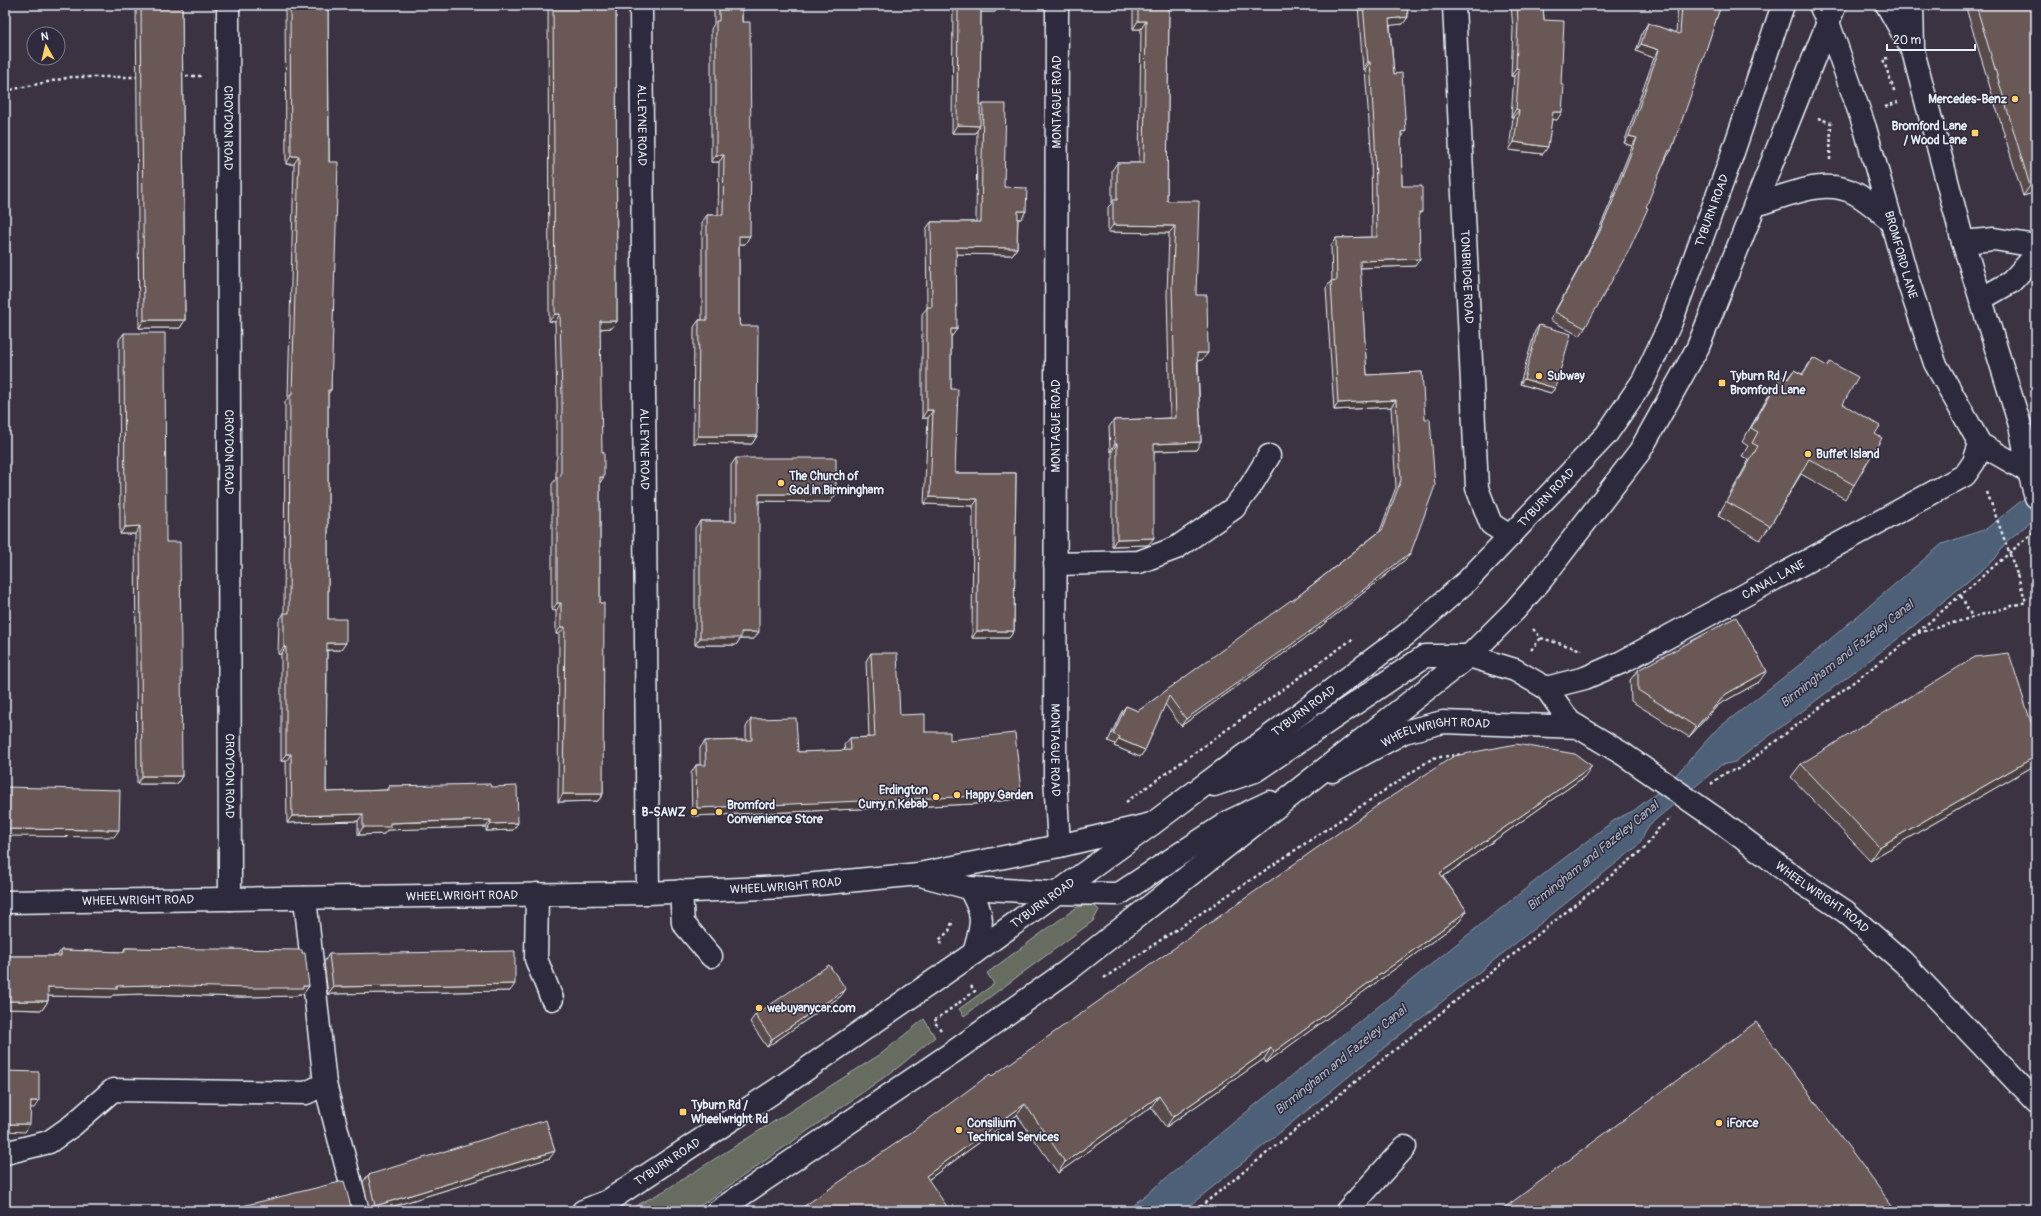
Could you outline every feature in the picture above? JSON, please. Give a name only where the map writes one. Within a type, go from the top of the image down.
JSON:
[{"type":"main road","name":"CROYDON ROAD","points":[[228,5],[230,899]]},
{"type":"main road","name":"ALLEYNE ROAD","points":[[641,5],[648,892]]},
{"type":"main road","name":"MONTAGUE ROAD","points":[[1057,5],[1054,776],[1059,846]]},
{"type":"main road","name":"TONBRIDGE ROAD","points":[[1454,5],[1477,488],[1491,524],[1510,536]]},
{"type":"main road","name":"TYBURN ROAD","points":[[583,1211],[608,1201],[775,1091],[974,953],[1152,824],[1407,634],[1467,581],[1606,434],[1643,382],[1671,322],[1730,161],[1783,5]]},
{"type":"main road","points":[[1887,5],[1913,51]]},
{"type":"main road","points":[[1912,5],[1913,51],[1963,242],[2020,425],[2029,472],[2036,497]]},
{"type":"main road","points":[[718,1211],[956,1050],[1066,972],[1469,656],[1515,610],[1542,579],[1640,451],[1698,346],[1755,205],[1828,11]]},
{"type":"main road","name":"BROMFORD LANE","points":[[1828,11],[1893,222],[1909,284],[1935,363],[1980,444]]},
{"type":"main road","points":[[1755,205],[1820,185],[1830,186],[1843,188],[1857,194],[1893,222]]},
{"type":"main road","points":[[1963,242],[1994,239],[2036,246]]},
{"type":"main road","points":[[1980,299],[2011,282],[2036,255]]},
{"type":"main road","points":[[1980,444],[2029,472]]},
{"type":"main road","name":"CANAL LANE","points":[[1546,688],[1585,678],[1622,662],[1965,475],[1974,462],[1980,444]]},
{"type":"main road","points":[[1055,564],[1139,562],[1176,548],[1234,508],[1250,487],[1269,456]]},
{"type":"main road","name":"WHEELWRIGHT ROAD","points":[[1192,793],[1255,771],[1425,656],[1469,656],[1515,670],[1546,688],[1570,722],[1624,754],[1721,822],[1798,880],[1846,912],[1897,957],[2036,1102]]},
{"type":"main road","name":"WHEELWRIGHT ROAD","points":[[919,874],[968,888],[1056,893],[1119,894],[1230,821],[1305,785],[1404,732],[1443,722],[1578,727]]},
{"type":"main road","name":"WHEELWRIGHT ROAD","points":[[5,902],[648,892],[785,887],[919,874],[1059,846],[1152,824]]},
{"type":"main road","points":[[968,888],[979,905],[982,927],[974,953]]},
{"type":"main road","points":[[681,891],[683,923],[711,956]]},
{"type":"main road","points":[[537,894],[536,959],[552,999]]},
{"type":"main road","points":[[305,898],[325,1084],[358,1211]]},
{"type":"main road","points":[[5,1153],[49,1142],[73,1125],[113,1090],[306,1093],[325,1084]]},
{"type":"main road","points":[[1347,1211],[1406,1147]]},
{"type":"path","points":[[5,91],[71,77],[142,76]]},
{"type":"path","points":[[173,76],[228,76]]},
{"type":"path","points":[[1830,186],[1831,122]]},
{"type":"path","points":[[1915,634],[2026,602],[1987,492]]},
{"type":"path","points":[[1708,787],[1725,773],[1739,769],[1915,634],[2036,530]]},
{"type":"path","points":[[1961,595],[1972,617]]},
{"type":"path","points":[[1195,1211],[1644,849],[1657,830],[1674,815]]},
{"type":"green space","points":[[1093,904],[1099,910],[1093,921],[964,1016],[959,1009],[994,984],[987,973],[1077,907]]},
{"type":"green space","points":[[924,1019],[935,1037],[896,1069],[706,1202],[691,1211],[626,1211],[664,1191],[881,1054]]},
{"type":"water","name":"Birmingham and Fazeley Canal","points":[[2036,489],[2036,518],[2008,540],[1995,559],[1900,637],[1735,762],[1721,765],[1649,825],[1639,845],[1390,1043],[1183,1211],[1126,1211],[1249,1110],[1554,866],[1616,819],[1633,811],[1667,785],[1716,730],[1807,659],[1942,544],[1986,529]]},
{"type":"building","points":[[141,5],[182,5],[185,320],[144,320]]},
{"type":"building","points":[[290,5],[328,5],[329,162],[338,162],[331,390],[328,390],[328,619],[346,619],[346,643],[327,643],[326,792],[389,790],[389,786],[490,784],[491,787],[517,786],[518,823],[491,824],[491,820],[390,823],[390,827],[363,827],[363,814],[292,816],[291,754],[286,754],[286,647],[284,647],[284,613],[289,613],[290,395],[292,395],[299,156],[291,156]]},
{"type":"building","points":[[553,5],[616,5],[617,321],[600,321],[602,452],[604,452],[604,477],[600,477],[600,603],[604,603],[603,794],[563,794],[565,627],[561,627],[561,603],[557,603],[557,477],[561,476],[562,396],[560,314],[555,314]]},
{"type":"building","points":[[719,5],[742,5],[742,22],[750,22],[750,236],[739,236],[739,320],[740,326],[758,326],[757,436],[698,436],[699,320],[707,320],[707,215],[723,215],[724,155],[716,155],[716,21],[719,21]]},
{"type":"building","points":[[958,5],[981,5],[980,126],[957,125]]},
{"type":"building","points":[[1138,5],[1169,5],[1167,201],[1199,201],[1196,295],[1207,295],[1208,353],[1197,353],[1201,442],[1154,444],[1154,538],[1117,539],[1117,444],[1115,444],[1114,420],[1176,418],[1172,286],[1175,226],[1113,225],[1113,200],[1117,200],[1117,163],[1144,163],[1146,21],[1138,21]]},
{"type":"building","points":[[1363,5],[1407,5],[1408,17],[1389,19],[1394,74],[1402,73],[1406,131],[1401,132],[1402,186],[1422,186],[1422,212],[1419,212],[1420,259],[1360,261],[1367,375],[1422,372],[1425,419],[1430,419],[1435,486],[1411,552],[1319,625],[1186,719],[1169,696],[1145,750],[1119,739],[1120,737],[1113,734],[1126,706],[1138,711],[1291,600],[1292,601],[1383,529],[1401,480],[1396,400],[1338,403],[1331,281],[1337,280],[1336,238],[1377,237],[1375,141],[1370,62],[1368,62]]},
{"type":"building","points":[[1517,5],[1543,5],[1544,20],[1564,21],[1561,85],[1564,85],[1562,112],[1553,112],[1548,147],[1514,142],[1519,110],[1516,109],[1519,69],[1516,68],[1518,22]]},
{"type":"building","points":[[1682,5],[1721,5],[1671,151],[1669,150],[1646,207],[1648,208],[1628,252],[1585,328],[1555,312],[1599,233],[1617,192],[1616,191],[1637,138],[1629,136],[1659,50],[1641,44],[1648,23],[1680,34]]},
{"type":"building","name":"Mercedes-Benz","points":[[1976,5],[2036,5],[2036,184],[2030,186]]},
{"type":"building","points":[[983,104],[1006,104],[1004,187],[1027,188],[1026,211],[1018,211],[1017,248],[956,247],[957,329],[951,329],[951,389],[958,389],[955,473],[1016,473],[1014,631],[977,631],[978,499],[930,497],[933,410],[927,410],[927,307],[932,307],[931,222],[981,222]]},
{"type":"building","points":[[1539,325],[1571,334],[1555,388],[1524,379]]},
{"type":"building","points":[[124,333],[165,333],[166,542],[180,542],[182,776],[142,776],[140,526],[125,527]]},
{"type":"building","name":"Buffet Island","points":[[1813,358],[1827,366],[1830,362],[1858,377],[1843,404],[1880,426],[1875,434],[1882,438],[1854,485],[1809,459],[1770,526],[1727,502],[1758,446],[1752,443],[1758,432],[1751,428],[1781,376],[1788,379],[1794,370],[1803,375]]},
{"type":"building","points":[[736,458],[836,458],[836,494],[759,494],[759,632],[741,632],[741,638],[700,638],[700,521],[736,521]]},
{"type":"building","points":[[1736,617],[1767,671],[1726,694],[1696,727],[1638,690],[1638,670]]},
{"type":"building","points":[[871,653],[897,653],[900,715],[925,714],[925,732],[950,732],[950,740],[1015,733],[1021,792],[981,796],[697,808],[696,765],[706,765],[705,741],[752,740],[751,719],[796,718],[798,752],[851,750],[850,738],[875,737]]},
{"type":"building","points":[[2009,653],[2036,738],[2036,756],[1879,847],[1801,764],[1975,657]]},
{"type":"building","points":[[1516,744],[1575,754],[1592,766],[1440,873],[1467,911],[1274,1052],[1271,1048],[1173,1117],[1159,1096],[1065,1162],[1025,1104],[926,1176],[950,1211],[797,1211],[898,1142],[990,1074],[992,1076],[1381,803],[1454,756]]},
{"type":"building","points":[[5,787],[120,790],[119,830],[5,829]]},
{"type":"building","points":[[125,948],[302,950],[302,953],[305,953],[309,986],[303,986],[303,988],[248,988],[152,985],[117,986],[117,989],[48,987],[48,1001],[5,1001],[5,956],[61,956],[61,950],[125,952]]},
{"type":"building","points":[[515,951],[515,984],[333,987],[329,954]]},
{"type":"building","points":[[829,965],[846,989],[772,1039],[755,1015]]},
{"type":"building","name":"iForce","points":[[1756,1022],[1896,1211],[1500,1211]]},
{"type":"building","points":[[5,1071],[39,1072],[39,1101],[31,1101],[30,1124],[5,1124]]},
{"type":"building","points":[[546,1120],[555,1151],[375,1206],[368,1175]]},
{"type":"building","points":[[344,1181],[353,1211],[222,1211]]},
{"type":"place","name":"Mercedes-Benz","points":[[2015,99]]},
{"type":"place","name":"Bromford Lane / Wood Lane","points":[[1975,133]]},
{"type":"place","name":"Subway","points":[[1539,376]]},
{"type":"place","name":"Tyburn Rd / Bromford Lane","points":[[1722,383]]},
{"type":"place","name":"Buffet Island","points":[[1808,454]]},
{"type":"place","name":"The Church of God in Birmingham","points":[[781,483]]},
{"type":"place","name":"Happy Garden","points":[[957,795]]},
{"type":"place","name":"Erdington Curry n Kebab","points":[[936,797]]},
{"type":"place","name":"B-SAWZ","points":[[694,812]]},
{"type":"place","name":"Bromford Convenience Store","points":[[719,812]]},
{"type":"place","name":"webuyanycar.com","points":[[759,1008]]},
{"type":"place","name":"Tyburn Rd / Wheelwright Rd","points":[[683,1112]]},
{"type":"place","name":"iForce","points":[[1719,1123]]},
{"type":"place","name":"Consilium Technical Services","points":[[959,1130]]}]
